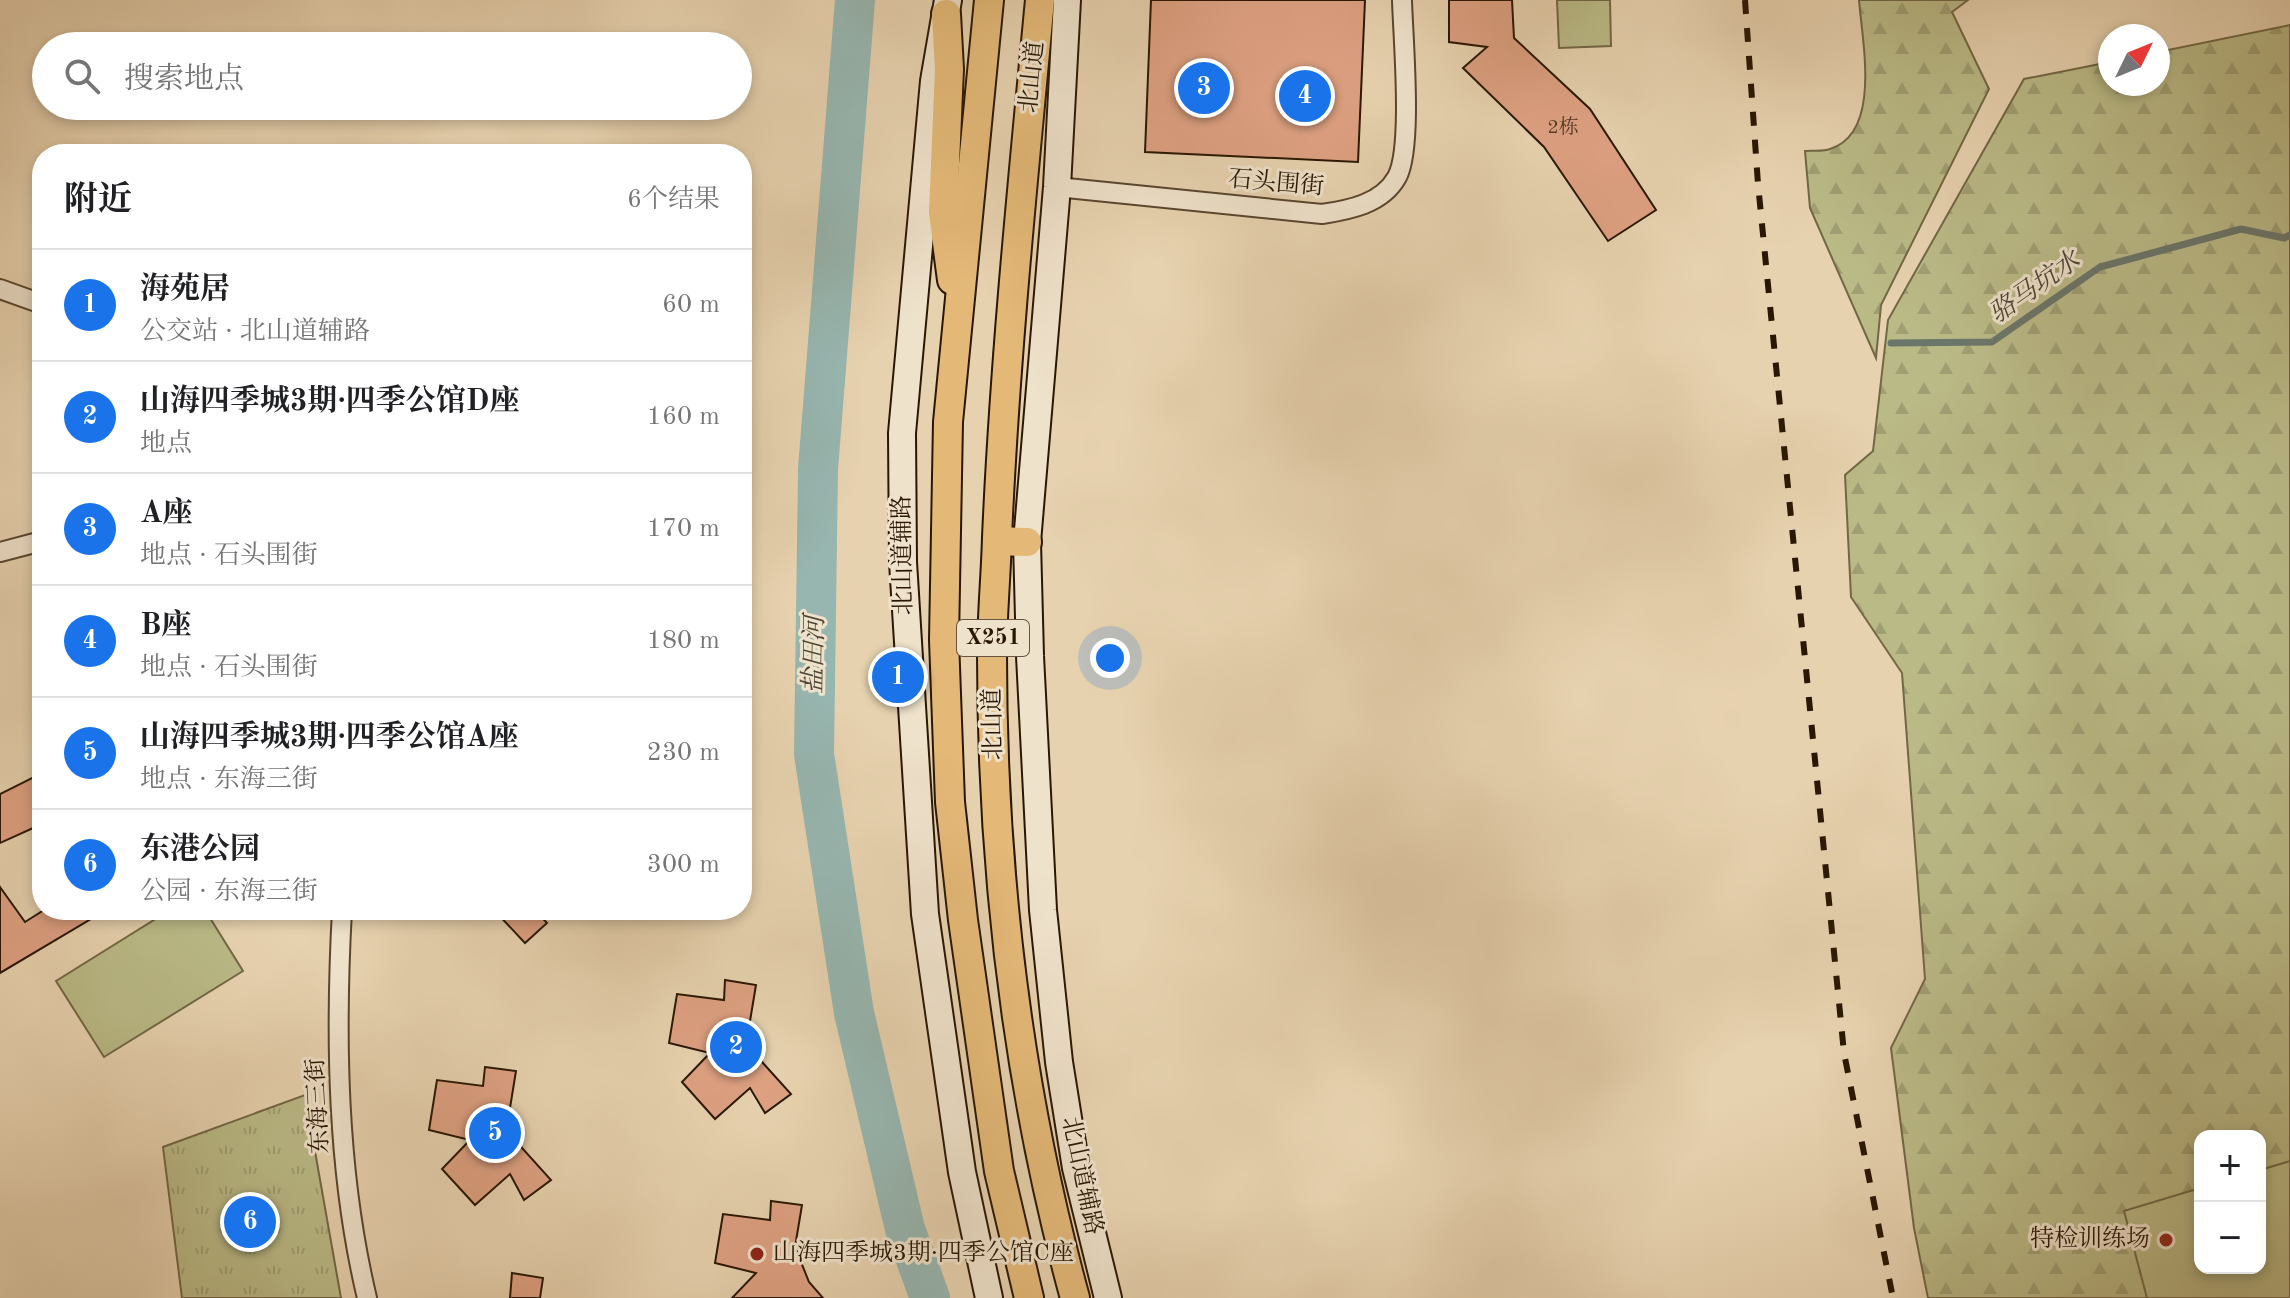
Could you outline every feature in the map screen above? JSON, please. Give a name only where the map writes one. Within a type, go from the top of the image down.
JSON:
[{"type":"main road","name":"北山道","points":[[989,0],[948,422],[944,624],[950,802],[984,1086],[999,1171],[1029,1298]]},
{"type":"main road","name":"北山道","points":[[1040,0],[1011,298],[992,652],[1003,898],[1019,1030],[1072,1285]]},
{"type":"main road","points":[[947,7],[949,69],[943,212],[959,328]]},
{"type":"main road","points":[[997,541],[1027,542]]},
{"type":"street","name":"北山道辅路","points":[[1067,0],[1057,187],[1027,542],[1035,780],[1046,940],[1076,1168],[1107,1293]]},
{"type":"street","name":"石头围街","points":[[1057,187],[1322,214],[1352,210],[1377,197],[1396,178],[1404,153],[1402,0]]},
{"type":"street","name":"北山道辅路","points":[[947,7],[934,81],[902,433],[903,562],[925,914],[943,1056],[979,1285],[989,1298]]},
{"type":"street","points":[[0,289],[32,300]]},
{"type":"street","points":[[0,552],[32,544]]},
{"type":"street","name":"东海三街","points":[[342,920],[342,1117],[354,1230],[367,1298]]},
{"type":"street","points":[[1072,1285],[1107,1293]]},
{"type":"green space","points":[[1557,0],[1610,0],[1611,46],[1559,48]]},
{"type":"green space","points":[[1859,0],[1968,0],[1952,12],[1989,89],[1881,305],[1876,358],[1810,208],[1805,151],[1830,149],[1846,140],[1857,125],[1865,84]]},
{"type":"green space","points":[[2290,25],[2290,1298],[1928,1298],[1914,1228],[1891,1048],[1925,979],[1902,673],[1851,597],[1845,475],[1873,451],[1888,320],[2024,79],[2098,64],[2098,96],[2170,96],[2170,50]]},
{"type":"green space","points":[[154,920],[211,920],[243,971],[104,1057],[56,981]]},
{"type":"green space","points":[[305,1095],[341,1298],[182,1298],[163,1147]]},
{"type":"green space","name":"特检训练场","points":[[2290,1161],[2290,1298],[2147,1298],[2124,1211],[2194,1190],[2194,1274],[2266,1274],[2266,1168]]},
{"type":"building","points":[[1151,0],[1365,0],[1358,162],[1145,152]]},
{"type":"building","points":[[1449,0],[1512,0],[1514,38],[1590,109],[1656,210],[1608,241],[1544,147],[1463,68],[1487,47],[1449,42]]},
{"type":"building","points":[[32,778],[32,829],[0,843],[0,794]]},
{"type":"building","points":[[0,887],[25,922],[32,918],[32,920],[89,920],[0,973]]},
{"type":"building","points":[[503,920],[544,920],[547,923],[525,943]]},
{"type":"building","points":[[725,980],[756,985],[749,1027],[762,1062],[791,1094],[765,1113],[750,1088],[715,1119],[682,1082],[710,1053],[669,1043],[677,994],[724,1000]]},
{"type":"building","points":[[485,1067],[516,1071],[509,1114],[522,1148],[551,1180],[524,1200],[510,1174],[475,1205],[442,1169],[470,1140],[429,1130],[437,1080],[483,1086]]},
{"type":"building","name":"山海四季城3期·四季公馆C座","points":[[771,1201],[802,1205],[795,1247],[809,1282],[823,1298],[732,1298],[756,1273],[715,1263],[723,1214],[770,1220]]},
{"type":"building","points":[[512,1273],[543,1278],[540,1298],[510,1298]]},
{"type":"waterway","name":"盐田河","points":[[855,0],[818,469],[814,754],[854,1013],[905,1229],[930,1298]]},
{"type":"waterway","name":"骆马坑水","points":[[1891,343],[1992,342],[2100,267],[2241,229],[2284,238],[2290,235]]},
{"type":"railway","points":[[1745,0],[1758,184],[1844,1053],[1893,1298]]},
{"type":"place","name":"A座","points":[[1204,88]]},
{"type":"place","name":"B座","points":[[1305,96]]},
{"type":"place","name":"海苑居","points":[[898,677]]},
{"type":"place","name":"山海四季城3期·四季公馆D座","points":[[736,1047]]},
{"type":"place","name":"山海四季城3期·四季公馆A座","points":[[495,1133]]},
{"type":"place","name":"东港公园","points":[[250,1222]]},
{"type":"place","name":"特检训练场","points":[[2166,1240]]},
{"type":"place","name":"山海四季城3期·四季公馆C座","points":[[757,1254]]}]
